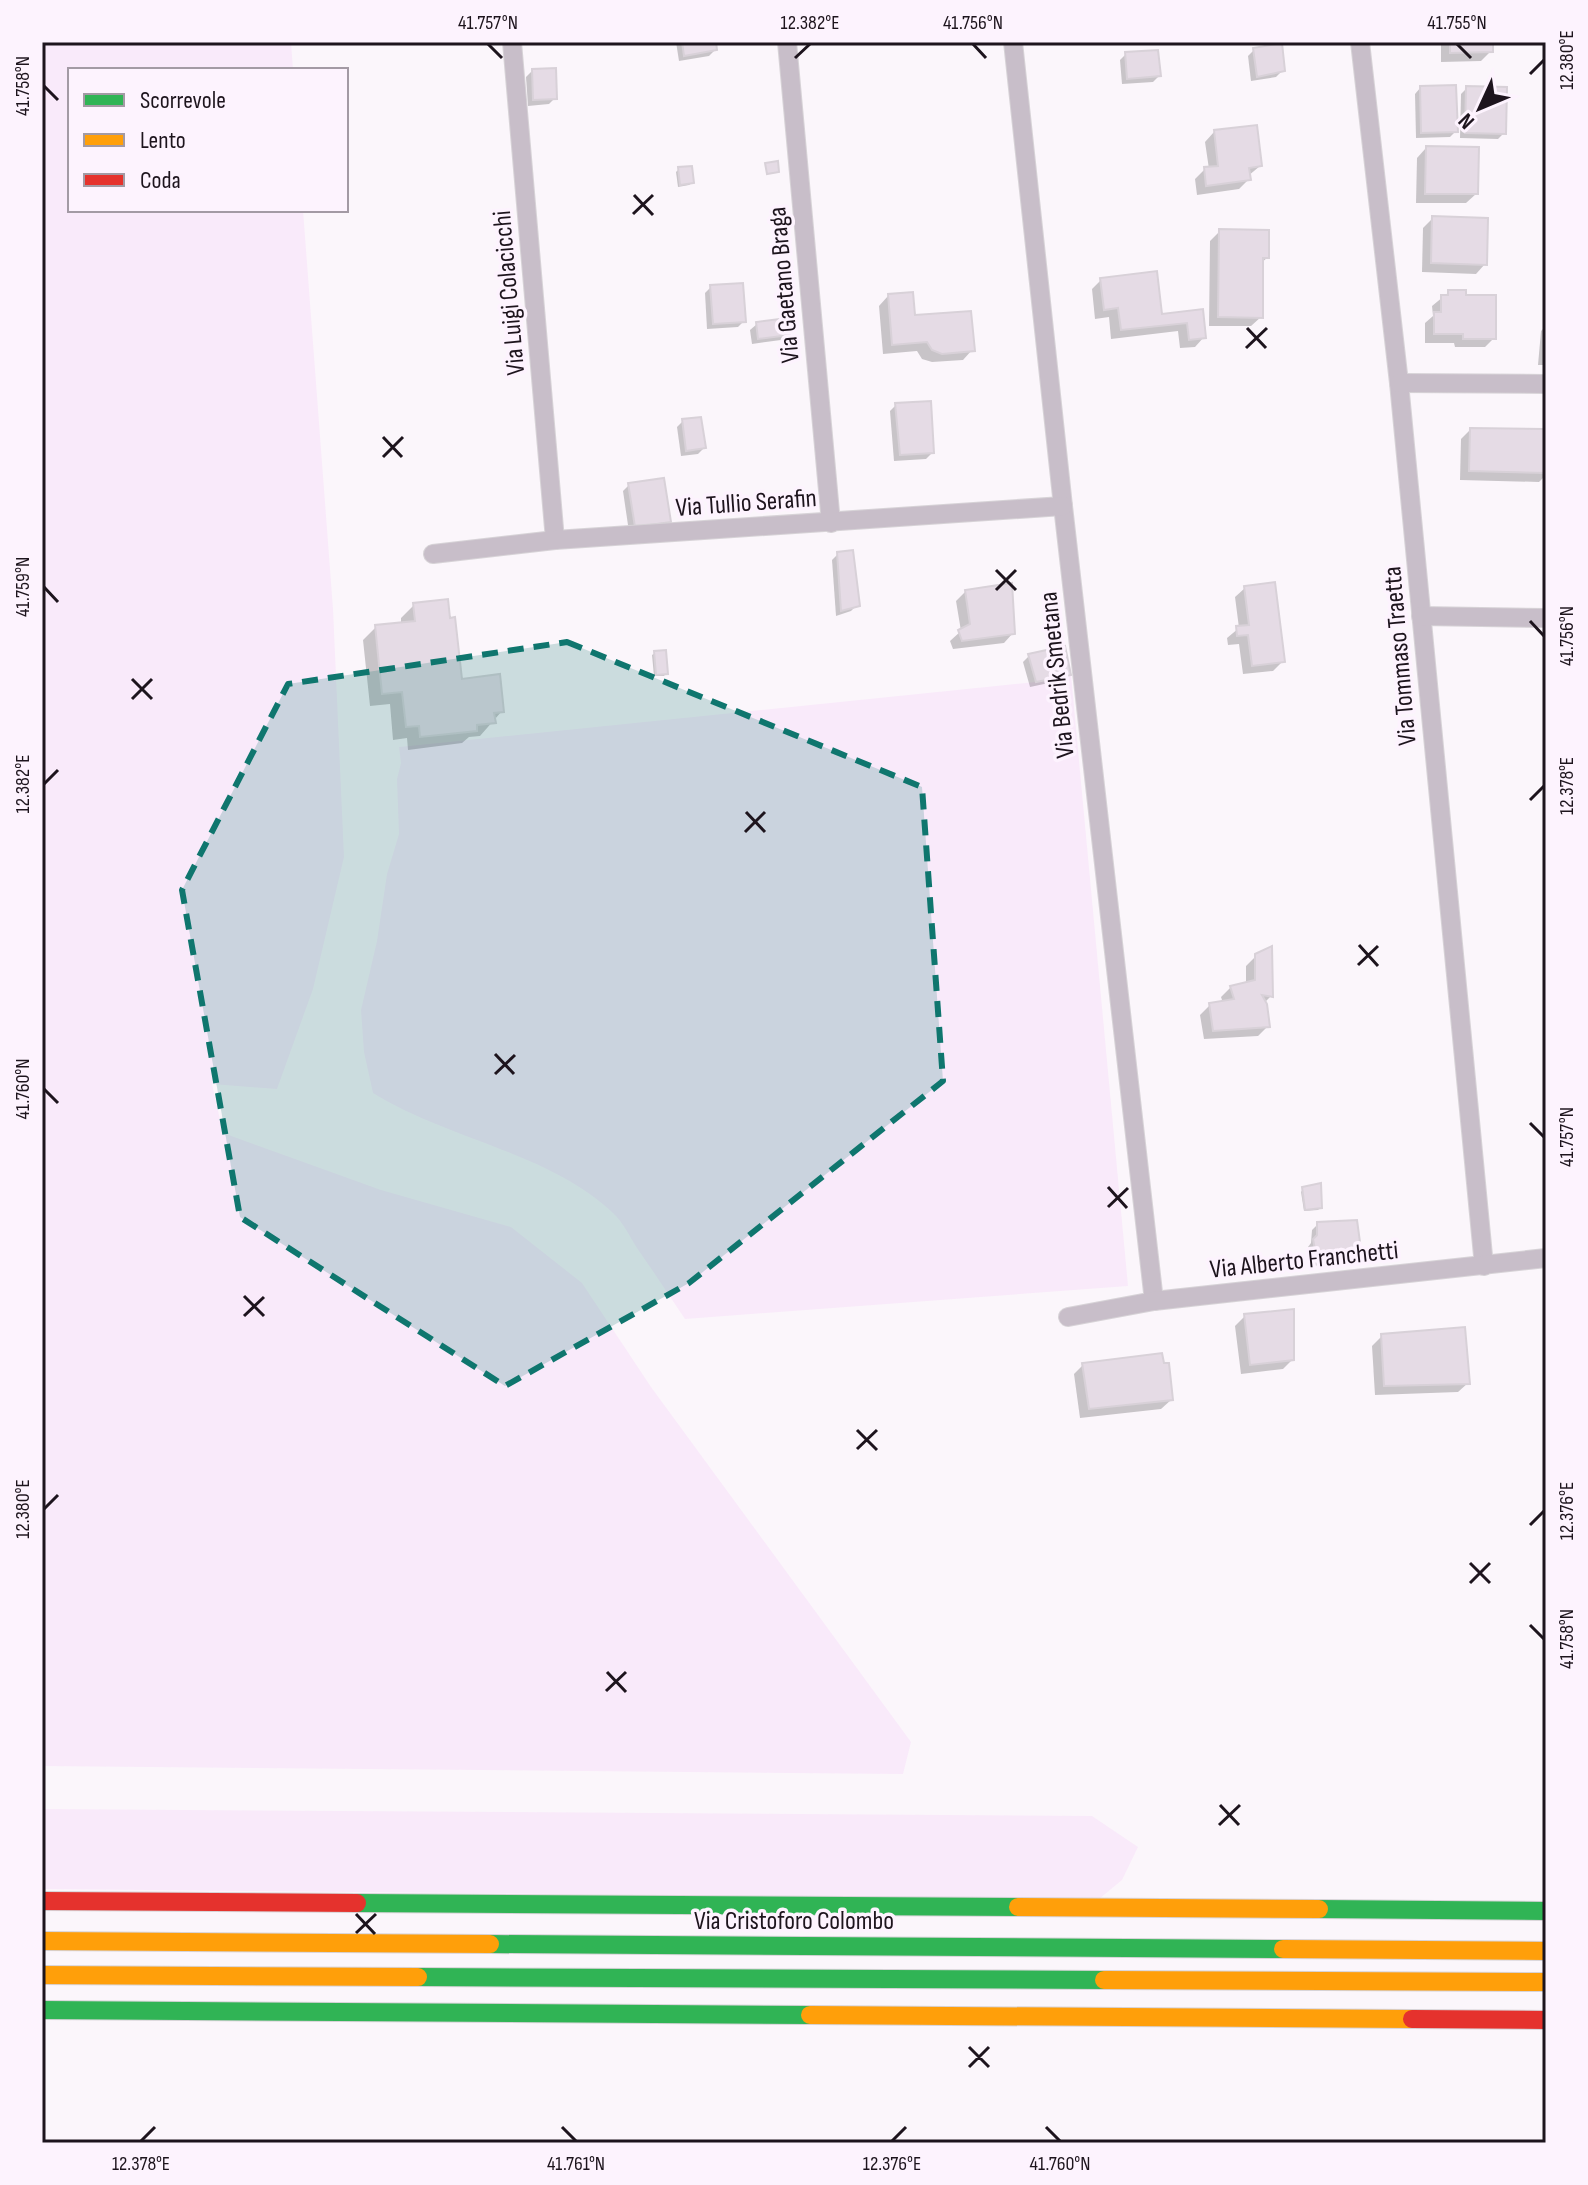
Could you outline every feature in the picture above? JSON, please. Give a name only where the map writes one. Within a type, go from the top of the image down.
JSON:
[{"type":"street","name":"Via Luigi Colacicchi","points":[[512,42],[555,540]]},
{"type":"street","name":"Via Gaetano Braga","points":[[787,42],[831,523]]},
{"type":"street","name":"Via Bedrik Smetana","points":[[1013,42],[1154,1301]]},
{"type":"street","name":"Via Tommaso Traetta","points":[[1360,42],[1399,383],[1484,1266]]},
{"type":"street","points":[[1399,383],[1546,384]]},
{"type":"street","name":"Via Tullio Serafin","points":[[433,554],[555,540],[1063,506]]},
{"type":"street","points":[[1421,616],[1546,618]]},
{"type":"street","name":"Via Alberto Franchetti","points":[[1068,1317],[1154,1301],[1546,1258]]},
{"type":"street","name":"Via Cristoforo Colombo","points":[[42,1901],[1546,1911]]},
{"type":"street","name":"Via Cristoforo Colombo","points":[[42,1941],[1546,1951]]},
{"type":"street","points":[[42,1975],[1546,1982]]},
{"type":"street","points":[[42,2010],[1546,2020]]},
{"type":"highlighted area","points":[[567,642],[922,787],[943,1081],[689,1283],[505,1386],[240,1217],[182,890],[288,684]]},
{"type":"shaded area","points":[[42,42],[291,42],[293,68],[68,68],[68,212],[303,212],[333,609],[344,857],[313,989],[277,1089],[212,1084],[223,1133],[381,1190],[511,1227],[582,1283],[651,1387],[911,1742],[903,1774],[42,1766]]},
{"type":"shaded area","points":[[1071,675],[1128,1286],[685,1319],[620,1221],[587,1192],[529,1161],[433,1123],[373,1093],[364,1052],[361,1010],[377,941],[387,874],[399,834],[399,747],[1036,682]]},
{"type":"shaded area","points":[[42,1809],[1092,1816],[1138,1847],[1122,1880],[1099,1899],[42,1889]]},
{"type":"building","points":[[682,42],[716,42],[717,50],[684,56]]},
{"type":"building","points":[[1450,42],[1493,42],[1493,52],[1450,53]]},
{"type":"building","points":[[1282,43],[1285,71],[1257,77],[1253,48]]},
{"type":"building","points":[[1158,50],[1161,76],[1127,79],[1125,52]]},
{"type":"building","points":[[556,68],[557,99],[533,100],[532,69]]},
{"type":"building","points":[[1456,85],[1458,132],[1421,133],[1420,86]]},
{"type":"building","points":[[1466,86],[1507,87],[1506,134],[1465,133]]},
{"type":"building","points":[[1257,125],[1262,166],[1249,168],[1251,180],[1206,186],[1204,167],[1218,166],[1214,130]]},
{"type":"building","points":[[1426,146],[1479,147],[1478,194],[1425,194]]},
{"type":"building","points":[[778,161],[779,172],[767,174],[765,163]]},
{"type":"building","points":[[692,166],[694,183],[680,185],[678,167]]},
{"type":"building","points":[[1432,216],[1488,218],[1487,265],[1431,263]]},
{"type":"building","points":[[1219,229],[1269,230],[1269,258],[1263,258],[1263,318],[1218,317]]},
{"type":"building","points":[[1157,271],[1162,314],[1203,309],[1206,338],[1189,340],[1187,323],[1121,330],[1118,308],[1104,310],[1100,278]]},
{"type":"building","points":[[743,283],[746,322],[713,324],[710,285]]},
{"type":"building","points":[[1448,290],[1466,290],[1466,295],[1496,295],[1496,339],[1463,339],[1463,334],[1434,334],[1434,312],[1441,312],[1441,295],[1448,295]]},
{"type":"building","points":[[913,292],[915,315],[971,311],[975,351],[942,354],[932,350],[927,342],[892,345],[888,294]]},
{"type":"building","points":[[787,318],[790,335],[758,339],[756,322]]},
{"type":"building","points":[[931,401],[934,453],[900,455],[895,403]]},
{"type":"building","points":[[701,417],[706,448],[686,451],[682,419]]},
{"type":"building","points":[[1470,428],[1544,429],[1546,473],[1469,471]]},
{"type":"building","points":[[664,478],[671,522],[635,527],[628,483]]},
{"type":"building","points":[[853,550],[860,606],[841,611],[837,552]]},
{"type":"building","points":[[1275,582],[1285,662],[1252,666],[1248,635],[1237,636],[1236,626],[1249,625],[1244,586]]},
{"type":"building","points":[[1012,583],[1015,634],[962,641],[958,630],[970,624],[965,590]]},
{"type":"building","points":[[448,599],[450,618],[455,617],[462,679],[500,674],[504,712],[494,713],[496,723],[477,725],[477,731],[420,737],[419,726],[406,727],[402,692],[382,694],[375,625],[415,621],[413,603]]},
{"type":"building","points":[[1065,646],[1071,675],[1036,682],[1028,654]]},
{"type":"building","points":[[666,650],[668,674],[656,675],[654,651]]},
{"type":"building","points":[[1272,946],[1273,997],[1262,995],[1267,1004],[1270,1027],[1213,1031],[1209,1003],[1234,999],[1230,986],[1255,980],[1255,954]]},
{"type":"building","points":[[1321,1183],[1322,1208],[1305,1210],[1302,1187]]},
{"type":"building","points":[[1357,1220],[1362,1257],[1317,1261],[1313,1239],[1317,1235],[1317,1222]]},
{"type":"building","points":[[1294,1309],[1294,1360],[1250,1365],[1244,1314]]},
{"type":"building","points":[[1465,1327],[1470,1384],[1384,1386],[1381,1334]]},
{"type":"building","points":[[1162,1353],[1164,1363],[1169,1363],[1173,1400],[1089,1409],[1082,1363]]},
{"type":"traffic: fast","points":[[357,1903],[1018,1907]]},
{"type":"traffic: fast","points":[[1319,1909],[1546,1911]]},
{"type":"traffic: fast","points":[[490,1944],[1283,1949]]},
{"type":"traffic: fast","points":[[418,1977],[1104,1980]]},
{"type":"traffic: fast","points":[[42,2010],[810,2015]]},
{"type":"traffic: slow","points":[[1018,1907],[1319,1909]]},
{"type":"traffic: slow","points":[[42,1941],[490,1944]]},
{"type":"traffic: slow","points":[[1283,1949],[1546,1951]]},
{"type":"traffic: slow","points":[[42,1975],[418,1977]]},
{"type":"traffic: slow","points":[[1104,1980],[1546,1982]]},
{"type":"traffic: slow","points":[[810,2015],[1412,2019]]},
{"type":"traffic: jam","points":[[42,1901],[357,1903]]},
{"type":"traffic: jam","points":[[1412,2019],[1546,2020]]}]
